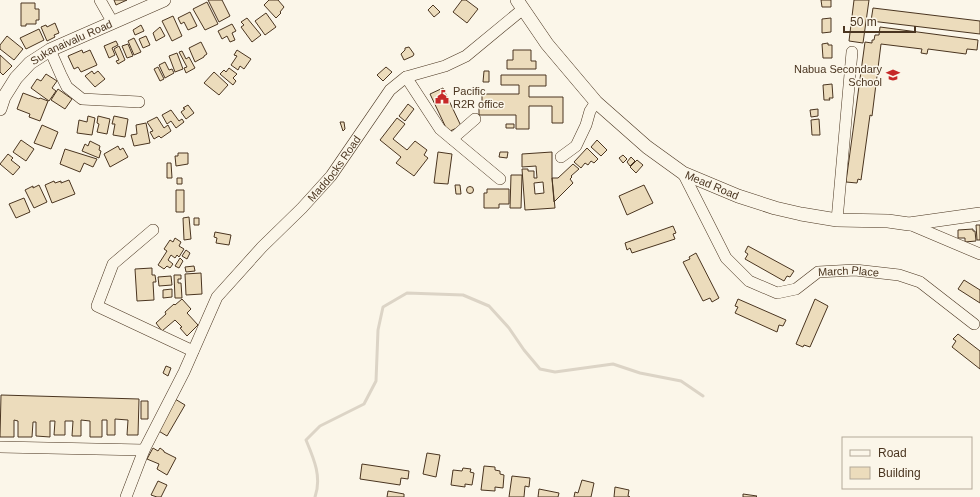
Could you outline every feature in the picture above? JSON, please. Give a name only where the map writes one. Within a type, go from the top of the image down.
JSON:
[{"type":"main road","name":"Sukanaivalu Road","points":[[0,109],[4,97],[16,78],[30,63],[50,50],[164,0]]},
{"type":"main road","name":"Mead Road","points":[[520,4],[547,44],[596,102],[647,147],[683,173],[738,196],[775,208],[837,220],[888,221],[909,224],[980,214]]},
{"type":"street","points":[[100,0],[113,23]]},
{"type":"street","name":"Maddocks Road","points":[[126,497],[144,450],[184,372],[217,297],[262,247],[302,208],[331,176],[390,90],[406,77],[445,66],[466,56],[520,4]]},
{"type":"street","points":[[50,50],[67,86],[82,99],[139,102]]},
{"type":"street","points":[[837,220],[852,52]]},
{"type":"street","points":[[406,77],[440,129],[500,179]]},
{"type":"street","points":[[561,157],[576,146],[586,125],[590,111],[596,102]]},
{"type":"street","points":[[452,140],[475,119]]},
{"type":"street","name":"March Place","points":[[683,173],[726,258],[749,281],[777,293],[796,289],[818,272],[855,270],[900,275],[920,282],[974,324]]},
{"type":"street","points":[[909,224],[980,254]]},
{"type":"street","points":[[153,230],[113,264],[97,306],[193,351]]},
{"type":"street","points":[[0,447],[144,450]]},
{"type":"building","points":[[114,0],[127,0],[116,5]]},
{"type":"building","points":[[208,0],[222,0],[230,16],[219,22]]},
{"type":"building","points":[[269,0],[278,0],[284,7],[276,18],[264,5]]},
{"type":"building","points":[[462,0],[466,0],[478,9],[467,23],[453,12]]},
{"type":"building","points":[[821,0],[831,0],[831,7],[822,7]]},
{"type":"building","points":[[854,0],[869,0],[863,43],[849,41]]},
{"type":"building","points":[[207,2],[218,24],[205,30],[193,9]]},
{"type":"building","points":[[21,3],[35,3],[35,9],[39,9],[39,20],[36,20],[36,24],[26,24],[26,26],[21,26]]},
{"type":"building","points":[[433,5],[440,12],[434,17],[428,10]]},
{"type":"building","points":[[873,8],[980,21],[980,34],[871,21]]},
{"type":"building","points":[[190,12],[197,26],[188,30],[184,22],[181,24],[178,18]]},
{"type":"building","points":[[266,13],[276,27],[265,35],[255,21]]},
{"type":"building","points":[[173,16],[182,36],[172,41],[162,21]]},
{"type":"building","points":[[247,18],[261,35],[252,42],[241,27],[244,25],[241,22]]},
{"type":"building","points":[[831,18],[831,32],[822,33],[822,19]]},
{"type":"building","points":[[55,23],[59,33],[47,41],[41,27],[46,25],[47,27]]},
{"type":"building","points":[[232,24],[236,31],[232,33],[235,40],[230,42],[227,36],[222,39],[218,31]]},
{"type":"building","points":[[141,25],[144,31],[135,35],[133,30]]},
{"type":"building","points":[[160,27],[165,36],[156,41],[153,33]]},
{"type":"building","points":[[880,27],[978,40],[977,50],[967,49],[966,54],[928,49],[927,54],[921,53],[922,49],[881,44],[872,116],[870,115],[861,180],[858,179],[857,183],[846,182],[865,42],[872,43],[875,35],[879,35]]},
{"type":"building","points":[[39,29],[44,40],[26,49],[20,38]]},
{"type":"building","points":[[7,36],[23,49],[14,60],[0,49],[0,45]]},
{"type":"building","points":[[146,36],[150,45],[143,48],[139,39]]},
{"type":"building","points":[[134,38],[141,52],[134,55],[128,41]]},
{"type":"building","points":[[116,41],[118,45],[112,48],[115,55],[109,58],[104,46]]},
{"type":"building","points":[[201,42],[207,54],[195,62],[189,48]]},
{"type":"building","points":[[828,43],[828,45],[832,45],[832,58],[823,58],[822,44]]},
{"type":"building","points":[[128,44],[133,56],[127,58],[122,46]]},
{"type":"building","points":[[119,46],[125,60],[118,64],[116,61],[119,60],[114,49]]},
{"type":"building","points":[[409,47],[414,54],[413,56],[404,60],[401,54],[405,48]]},
{"type":"building","points":[[82,50],[83,53],[90,50],[97,65],[81,72],[78,67],[74,69],[68,56]]},
{"type":"building","points":[[237,50],[251,59],[244,69],[240,66],[238,70],[231,65],[237,56],[234,55]]},
{"type":"building","points":[[513,50],[531,50],[531,61],[536,61],[536,69],[507,69],[507,60],[513,60]]},
{"type":"building","points":[[182,51],[186,59],[189,57],[195,68],[186,73],[184,68],[187,67],[179,52]]},
{"type":"building","points":[[177,53],[183,69],[175,72],[169,56]]},
{"type":"building","points":[[0,55],[12,66],[3,75],[0,72]]},
{"type":"building","points":[[165,62],[169,70],[172,69],[174,73],[165,78],[159,65]]},
{"type":"building","points":[[158,67],[164,79],[160,81],[154,69]]},
{"type":"building","points":[[386,67],[392,72],[383,81],[377,75]]},
{"type":"building","points":[[229,68],[237,74],[233,78],[236,81],[233,85],[220,74],[224,70],[226,72]]},
{"type":"building","points":[[92,71],[94,74],[98,71],[105,79],[95,87],[85,76]]},
{"type":"building","points":[[484,71],[489,71],[489,82],[483,82]]},
{"type":"building","points":[[214,72],[228,85],[219,95],[204,83]]},
{"type":"building","points":[[46,74],[57,81],[52,88],[56,91],[49,101],[31,88],[37,79],[41,81]]},
{"type":"building","points":[[501,75],[546,75],[546,86],[529,86],[529,97],[563,97],[563,123],[552,123],[552,106],[529,106],[529,129],[516,129],[516,115],[479,115],[479,106],[482,106],[482,94],[519,94],[519,85],[501,85]]},
{"type":"building","points":[[832,84],[833,98],[829,98],[830,100],[824,100],[823,85]]},
{"type":"building","points":[[443,88],[461,126],[448,132],[430,94]]},
{"type":"building","points":[[58,89],[72,99],[65,109],[51,100]]},
{"type":"building","points":[[23,93],[48,101],[40,121],[29,117],[30,114],[17,109]]},
{"type":"building","points":[[408,104],[414,109],[405,121],[399,116]]},
{"type":"building","points":[[188,105],[194,113],[186,119],[181,112],[185,109],[183,108]]},
{"type":"building","points":[[818,109],[818,116],[811,117],[810,110]]},
{"type":"building","points":[[171,110],[179,121],[182,119],[184,122],[176,128],[171,121],[167,124],[162,115]]},
{"type":"building","points":[[88,116],[95,118],[92,135],[77,133],[79,120],[87,122]]},
{"type":"building","points":[[98,116],[110,119],[107,134],[97,132],[99,124],[97,123]]},
{"type":"building","points":[[114,116],[128,119],[125,137],[113,135],[115,124],[112,124]]},
{"type":"building","points":[[157,117],[164,128],[168,125],[171,131],[161,138],[159,136],[154,139],[150,132],[153,131],[147,122]]},
{"type":"building","points":[[397,118],[405,124],[393,139],[407,150],[415,141],[427,150],[424,155],[428,158],[414,176],[396,163],[401,157],[380,140]]},
{"type":"building","points":[[819,119],[820,135],[812,135],[811,120]]},
{"type":"building","points":[[340,122],[344,122],[345,129],[343,131]]},
{"type":"building","points":[[146,123],[150,143],[134,146],[131,135],[137,134],[136,125]]},
{"type":"building","points":[[506,124],[514,124],[514,128],[506,128]]},
{"type":"building","points":[[42,125],[58,132],[51,149],[34,143]]},
{"type":"building","points":[[21,140],[34,149],[26,161],[13,152]]},
{"type":"building","points":[[597,140],[607,150],[601,156],[591,147]]},
{"type":"building","points":[[90,141],[100,146],[99,150],[101,151],[99,158],[82,151],[85,144],[88,146]]},
{"type":"building","points":[[118,146],[120,150],[123,148],[128,157],[110,167],[104,154]]},
{"type":"building","points":[[587,148],[598,159],[594,163],[591,161],[588,165],[585,163],[581,168],[574,162]]},
{"type":"building","points":[[65,149],[97,159],[93,167],[84,163],[80,172],[60,164]]},
{"type":"building","points":[[438,152],[452,154],[448,184],[434,183]]},
{"type":"building","points":[[500,152],[508,152],[507,158],[499,157]]},
{"type":"building","points":[[552,152],[552,178],[555,208],[525,210],[522,169],[534,171],[534,178],[537,178],[536,166],[522,167],[522,154]],"holes":[[[543,182],[544,193],[535,194],[534,183]]]},
{"type":"building","points":[[178,153],[188,153],[188,164],[176,166],[175,156],[178,156]]},
{"type":"building","points":[[8,154],[13,158],[11,160],[20,167],[13,175],[0,164]]},
{"type":"building","points":[[623,155],[627,159],[623,163],[619,158]]},
{"type":"building","points":[[631,157],[635,161],[630,166],[627,162]]},
{"type":"building","points":[[637,160],[643,165],[636,173],[630,167]]},
{"type":"building","points":[[167,163],[171,163],[172,178],[167,178]]},
{"type":"building","points":[[573,164],[579,169],[571,176],[572,177],[570,179],[573,183],[554,202],[552,178],[558,178]]},
{"type":"building","points":[[511,175],[522,175],[521,208],[510,208]]},
{"type":"building","points":[[177,178],[182,178],[182,184],[177,184]]},
{"type":"building","points":[[69,180],[75,194],[52,203],[45,185],[54,181],[55,183],[61,181],[61,183]]},
{"type":"building","points":[[39,185],[47,202],[34,208],[25,190]]},
{"type":"building","points":[[455,185],[460,185],[461,194],[456,194]]},
{"type":"building","points":[[644,185],[653,203],[627,215],[619,196]]},
{"type":"building","points":[[470,186],[473,187],[473,193],[470,194],[467,193],[466,190],[467,187]]},
{"type":"building","points":[[487,189],[509,189],[509,204],[499,204],[499,208],[484,208],[484,193],[487,193]]},
{"type":"building","points":[[176,190],[184,190],[184,212],[176,212]]},
{"type":"building","points":[[24,198],[30,212],[16,218],[9,204]]},
{"type":"building","points":[[189,217],[191,239],[184,240],[183,218]]},
{"type":"building","points":[[194,218],[199,218],[199,225],[194,225]]},
{"type":"building","points":[[976,225],[980,225],[980,240],[977,240]]},
{"type":"building","points":[[673,226],[676,233],[673,234],[675,239],[632,253],[630,248],[627,250],[625,243]]},
{"type":"building","points":[[973,229],[973,231],[975,231],[976,241],[965,242],[965,238],[958,238],[958,230]]},
{"type":"building","points":[[215,232],[231,235],[229,245],[216,243],[217,238],[214,237]]},
{"type":"building","points":[[175,238],[181,242],[179,246],[184,249],[179,257],[177,255],[175,258],[171,255],[168,260],[173,264],[170,268],[167,266],[164,269],[158,265],[167,251],[164,249],[170,240],[173,242]]},
{"type":"building","points":[[748,246],[794,271],[790,277],[787,276],[784,281],[745,259],[748,254],[745,252]]},
{"type":"building","points":[[186,250],[190,253],[187,259],[182,256]]},
{"type":"building","points":[[696,253],[719,298],[712,302],[710,298],[703,301],[683,262],[690,259],[689,257]]},
{"type":"building","points":[[180,258],[183,261],[179,268],[175,266]]},
{"type":"building","points":[[194,266],[195,271],[186,272],[185,267]]},
{"type":"building","points":[[152,268],[152,275],[155,275],[156,282],[153,282],[154,300],[137,301],[135,269]]},
{"type":"building","points":[[201,273],[202,294],[186,295],[185,274]]},
{"type":"building","points":[[174,275],[181,275],[181,279],[178,279],[178,283],[181,283],[182,298],[175,298]]},
{"type":"building","points":[[171,276],[172,285],[159,286],[158,277]]},
{"type":"building","points":[[964,280],[980,290],[980,303],[958,289]]},
{"type":"building","points":[[172,289],[172,297],[163,298],[163,290]]},
{"type":"building","points":[[182,299],[191,309],[187,313],[198,325],[187,336],[180,328],[182,327],[175,320],[162,331],[156,323],[166,314],[165,312]]},
{"type":"building","points":[[738,299],[786,320],[783,326],[779,325],[777,332],[735,313],[738,307],[735,306]]},
{"type":"building","points":[[815,299],[828,306],[810,347],[804,345],[803,347],[796,344]]},
{"type":"building","points":[[958,334],[980,351],[980,369],[952,347],[956,341],[953,339]]},
{"type":"building","points":[[166,366],[171,368],[168,376],[163,373]]},
{"type":"building","points":[[1,395],[139,399],[138,435],[127,435],[128,420],[115,419],[115,435],[107,435],[107,420],[102,420],[102,437],[90,437],[90,421],[81,420],[81,436],[72,436],[73,421],[65,421],[65,435],[54,435],[55,421],[50,421],[50,437],[36,436],[36,422],[33,422],[32,437],[18,437],[18,421],[14,420],[14,437],[0,437]]},
{"type":"building","points":[[175,399],[185,405],[167,436],[157,430]]},
{"type":"building","points":[[141,401],[148,401],[148,419],[141,419]]},
{"type":"building","points":[[153,448],[158,451],[160,448],[164,452],[176,458],[167,475],[157,469],[159,464],[147,459]]},
{"type":"building","points":[[427,453],[440,455],[436,477],[423,474]]},
{"type":"building","points":[[362,464],[409,471],[408,479],[401,478],[400,485],[360,479]]},
{"type":"building","points":[[484,466],[495,467],[495,470],[500,471],[500,474],[504,475],[503,488],[495,487],[495,491],[481,490]]},
{"type":"building","points":[[463,468],[471,469],[470,472],[474,473],[472,485],[465,484],[465,487],[451,485],[453,470],[462,471]]},
{"type":"building","points":[[512,476],[530,478],[529,487],[525,486],[524,497],[509,497]]},
{"type":"building","points":[[582,480],[594,483],[591,497],[574,497],[575,492],[578,493]]},
{"type":"building","points":[[158,481],[167,485],[161,497],[151,495]]},
{"type":"building","points":[[615,487],[629,490],[628,496],[630,497],[614,497]]},
{"type":"building","points":[[539,489],[559,493],[558,497],[538,497]]},
{"type":"building","points":[[388,491],[404,494],[404,497],[387,497]]},
{"type":"building","points":[[743,494],[757,496],[743,497]]},
{"type":"waterway","points":[[315,497],[318,482],[316,468],[306,440],[320,426],[364,404],[376,381],[378,330],[383,307],[407,293],[463,295],[489,306],[509,328],[524,350],[540,369],[555,372],[613,364],[640,373],[681,381],[703,396]]},
{"type":"place","name":"Nabua Secondary School","points":[[893,75]]},
{"type":"place","name":"Pacific R2R office","points":[[442,97]]}]
